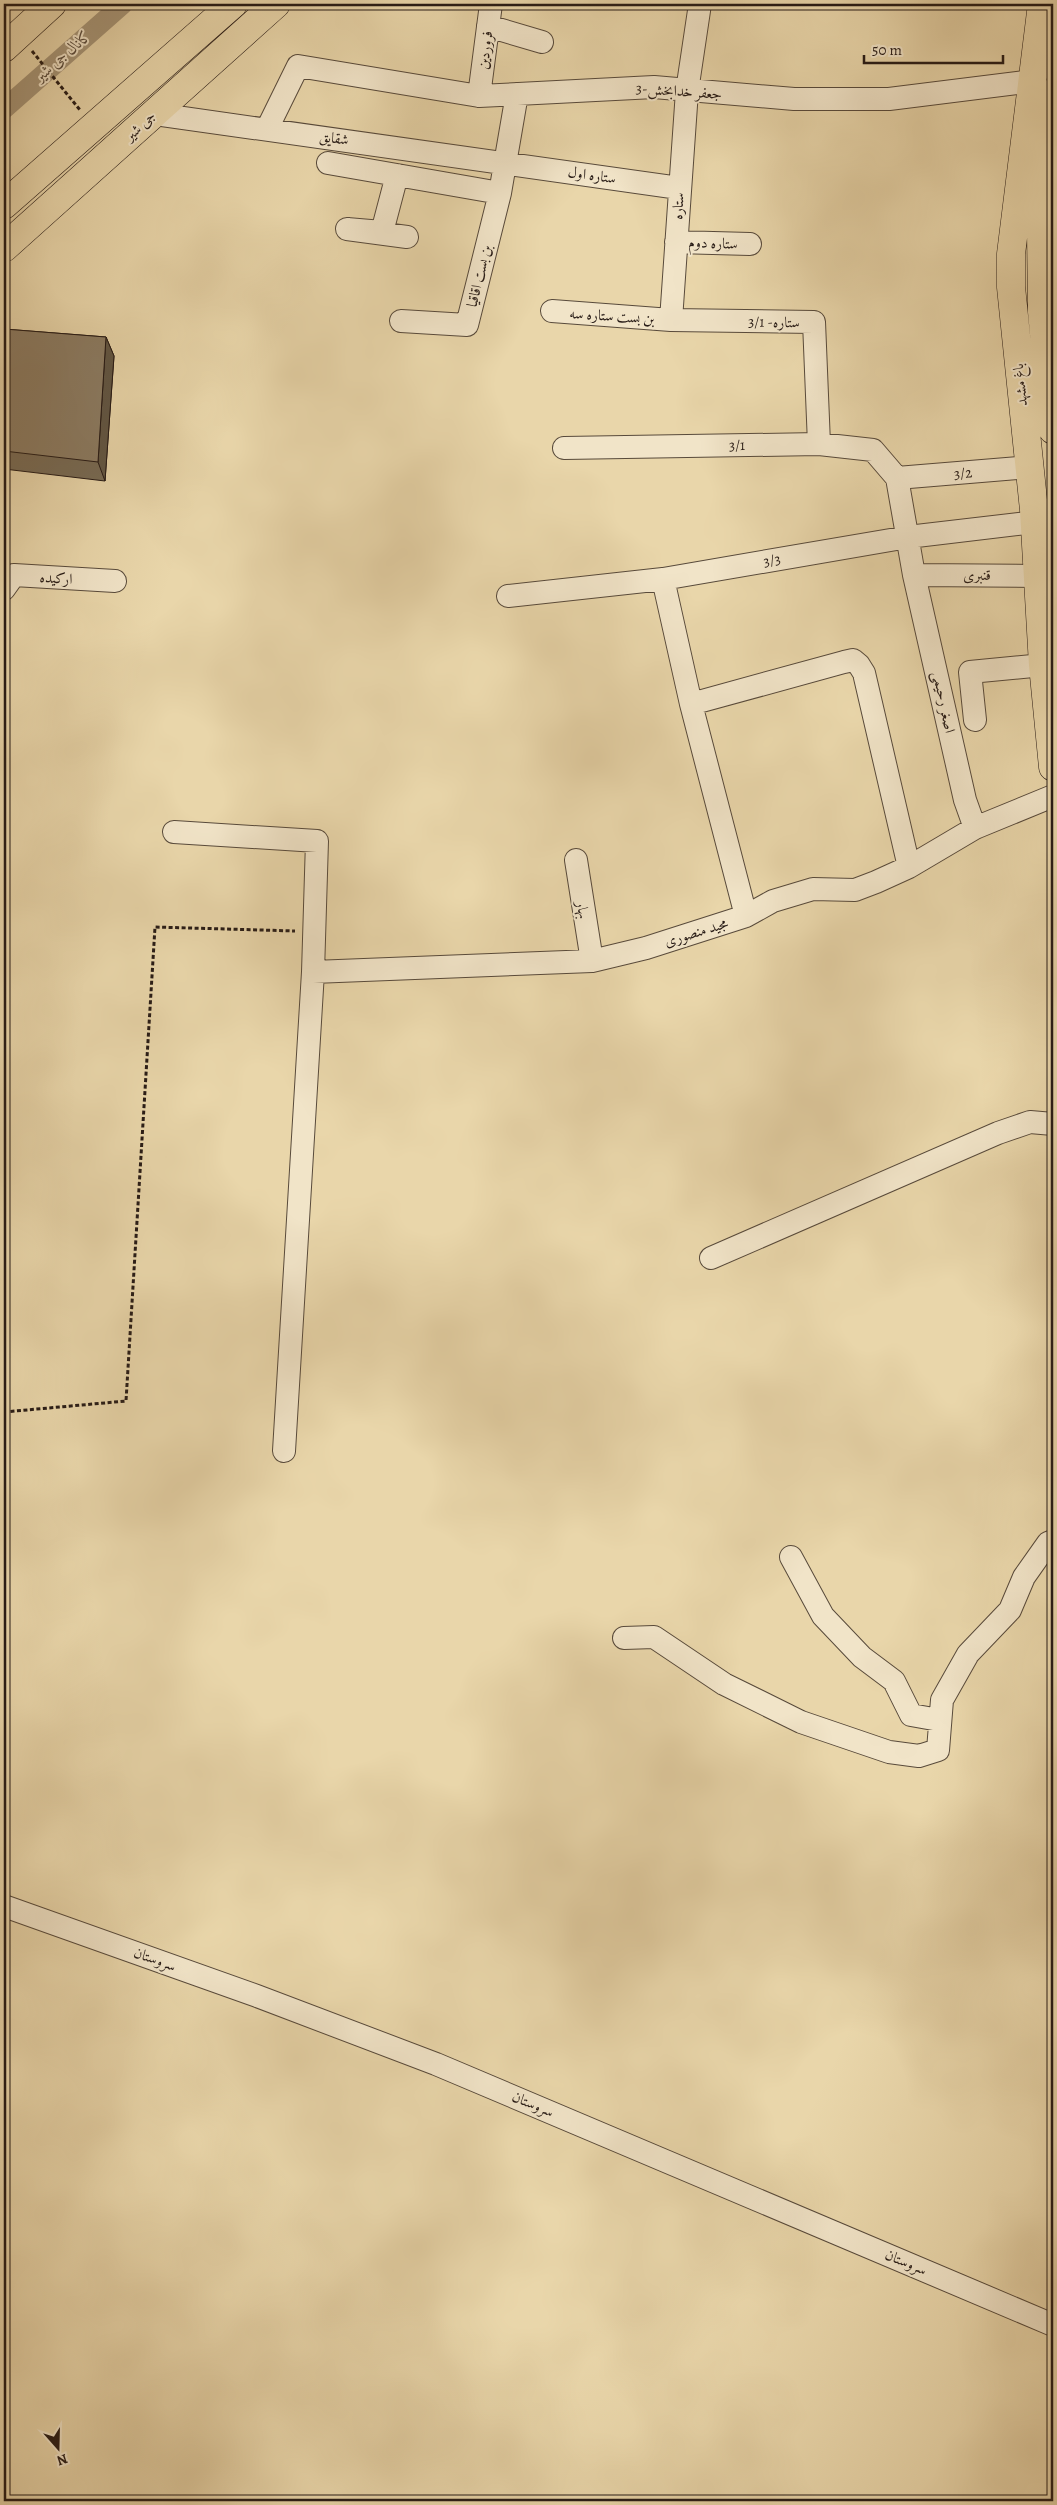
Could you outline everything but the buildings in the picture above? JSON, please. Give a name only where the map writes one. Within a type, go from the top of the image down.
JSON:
[{"type":"main road","points":[[11,42],[52,4]]},
{"type":"main road","name":"جی شیر","points":[[4,206],[233,4]]},
{"type":"main road","name":"جی شیر","points":[[4,248],[276,4]]},
{"type":"main road","name":"باغ مشهد","points":[[1042,4],[1041,230],[1047,285],[1044,346],[1050,373],[1053,430]]},
{"type":"main road","name":"باغ مشهد","points":[[1043,87],[1011,254],[1011,287],[1039,576],[1044,665],[1053,767]]},
{"type":"main road","points":[[1017,352],[1024,356],[1032,356],[1040,352],[1044,346]]},
{"type":"main road","points":[[1022,407],[1027,400],[1035,396],[1044,397],[1051,403]]},
{"type":"street","name":"فروردین","points":[[479,96],[491,4]]},
{"type":"street","name":"ستاره","points":[[672,320],[679,188],[687,91],[700,4]]},
{"type":"street","points":[[488,26],[542,42]]},
{"type":"street","name":"جعفر خدابخش-3","points":[[267,129],[298,66],[479,96],[654,87],[794,99],[889,99],[1043,87]]},
{"type":"street","points":[[328,163],[500,193],[517,94]]},
{"type":"street","name":"شقایق","points":[[162,115],[506,162]]},
{"type":"street","name":"ستاره اول","points":[[506,162],[679,188]]},
{"type":"street","points":[[397,175],[382,232],[347,229],[407,236]]},
{"type":"street","name":"بن بست اقاقیا","points":[[402,321],[467,325],[500,193]]},
{"type":"street","name":"ستاره دوم","points":[[676,242],[750,244]]},
{"type":"street","name":"بن بست ستاره سه","points":[[552,311],[672,320]]},
{"type":"street","name":"ستاره- 3/1","points":[[672,320],[814,322],[819,444]]},
{"type":"street","name":"3/1","points":[[564,448],[819,444],[874,450],[897,478]]},
{"type":"street","name":"3/2","points":[[897,478],[1029,467]]},
{"type":"street","points":[[897,478],[908,537]]},
{"type":"street","name":"3/3","points":[[508,596],[663,579],[908,537],[1034,522]]},
{"type":"street","name":"اصغر رحیمی","points":[[908,537],[914,575],[965,800],[975,828]]},
{"type":"street","name":"ارکیده","points":[[4,589],[14,575],[116,581]]},
{"type":"street","name":"قنبری","points":[[914,575],[1039,576]]},
{"type":"street","points":[[663,579],[691,704],[746,916]]},
{"type":"street","points":[[691,704],[844,662],[853,660],[860,665],[864,673],[909,867]]},
{"type":"street","points":[[975,720],[970,672],[1044,665]]},
{"type":"street","name":"مجید منصوری","points":[[313,972],[592,961],[646,948],[746,916],[773,902],[813,889],[855,890],[909,867],[975,828],[1053,796]]},
{"type":"street","points":[[174,832],[317,841],[313,972],[284,1451]]},
{"type":"street","name":"بهار","points":[[576,860],[592,961]]},
{"type":"street","points":[[711,1258],[998,1133],[1030,1122],[1053,1124]]},
{"type":"street","points":[[624,1638],[654,1637],[724,1684],[801,1722],[889,1752],[919,1756],[938,1750],[942,1700],[968,1654],[1010,1610],[1024,1577],[1052,1545]]},
{"type":"street","points":[[791,1557],[823,1616],[862,1657],[894,1681],[911,1715],[939,1720]]},
{"type":"street","name":"سروستان","points":[[4,1906],[257,1996],[436,2064],[1053,2325]]},
{"type":"path","points":[[11,42],[73,101]]},
{"type":"path","points":[[4,1412],[126,1401],[154,927],[314,931]]},
{"type":"waterway","name":"کانال جی شیر","points":[[4,109],[123,4]]}]
